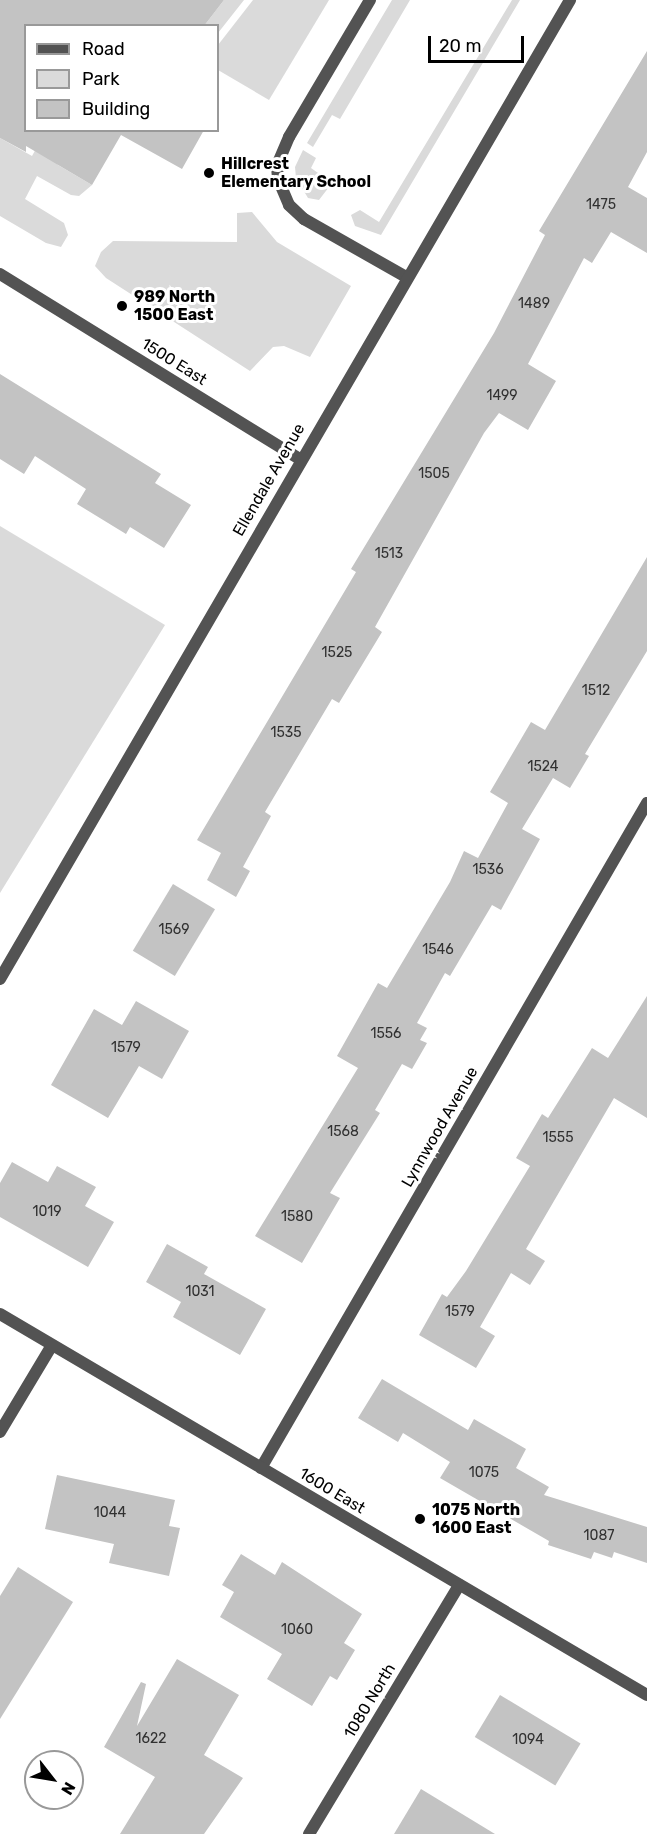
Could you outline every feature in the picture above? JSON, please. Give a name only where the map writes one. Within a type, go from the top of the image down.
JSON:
[{"type":"street","points":[[370,0],[289,137],[278,165],[278,179],[289,205],[304,219],[406,277]]},
{"type":"street","name":"Ellendale Avenue","points":[[0,979],[299,459],[570,0]]},
{"type":"street","name":"1500 East","points":[[0,274],[299,459]]},
{"type":"street","name":"Lynnwood Avenue","points":[[261,1468],[647,803]]},
{"type":"street","name":"1600 East","points":[[0,1314],[647,1695]]},
{"type":"street","points":[[0,1432],[52,1345]]},
{"type":"street","name":"1080 North","points":[[309,1834],[459,1586]]},
{"type":"green space","points":[[224,0],[244,0],[219,32],[219,24],[206,24]]},
{"type":"green space","points":[[253,0],[329,0],[269,100],[219,71],[219,44]]},
{"type":"green space","points":[[392,0],[410,0],[340,119],[332,115],[313,147],[307,143]]},
{"type":"green space","points":[[512,0],[520,0],[381,235],[355,226],[351,215],[360,210],[379,222]]},
{"type":"green space","points":[[0,138],[32,156],[42,138],[58,165],[92,185],[79,196],[71,195],[37,176],[25,199],[64,223],[68,235],[61,247],[46,243],[0,216]]},
{"type":"green space","points":[[303,150],[316,158],[311,168],[328,180],[329,187],[319,200],[308,198],[296,178],[295,167]]},
{"type":"green space","points":[[252,212],[277,242],[351,286],[310,357],[284,346],[273,347],[250,371],[106,278],[95,266],[101,252],[113,241],[237,242],[237,213]]},
{"type":"green space","points":[[0,526],[165,625],[0,893]]},
{"type":"building","points":[[0,0],[224,0],[206,24],[24,24],[24,132],[203,132],[182,169],[121,135],[92,185],[26,146],[26,152],[0,138]]},
{"type":"building","points":[[647,51],[647,152],[628,187],[647,198],[647,253],[611,232],[592,263],[584,258],[528,364],[556,381],[528,430],[499,413],[484,433],[375,627],[382,632],[339,703],[332,699],[265,812],[271,816],[243,867],[250,871],[236,897],[207,880],[221,853],[197,840],[356,572],[351,569],[494,333],[545,235],[539,231]]},
{"type":"building","points":[[0,374],[161,474],[155,483],[191,505],[164,548],[130,527],[126,534],[77,504],[86,489],[35,456],[24,474],[0,459]]},
{"type":"building","points":[[647,557],[647,651],[585,754],[589,756],[570,788],[553,778],[522,829],[540,839],[501,910],[492,905],[450,976],[445,973],[417,1023],[427,1028],[420,1040],[427,1043],[412,1069],[402,1064],[375,1110],[380,1113],[330,1193],[340,1198],[302,1263],[255,1236],[358,1068],[337,1056],[378,983],[387,988],[450,882],[464,851],[478,858],[508,803],[490,792],[531,722],[545,730]]},
{"type":"building","points":[[173,884],[215,909],[175,976],[133,951]]},
{"type":"building","points":[[647,996],[647,1118],[614,1098],[526,1249],[545,1261],[530,1285],[511,1273],[480,1327],[495,1336],[476,1368],[419,1335],[442,1294],[447,1297],[466,1271],[530,1166],[516,1158],[542,1114],[548,1118],[592,1048],[608,1058]]},
{"type":"building","points":[[136,1001],[189,1031],[162,1079],[139,1066],[108,1118],[51,1085],[94,1009],[122,1025]]},
{"type":"building","points":[[12,1162],[48,1182],[57,1166],[96,1187],[85,1206],[114,1222],[88,1267],[0,1217],[0,1183]]},
{"type":"building","points":[[167,1244],[208,1267],[204,1274],[266,1309],[240,1355],[173,1317],[181,1302],[146,1282]]},
{"type":"building","points":[[382,1379],[468,1430],[474,1419],[526,1449],[516,1468],[549,1487],[544,1495],[647,1527],[647,1563],[614,1552],[612,1558],[594,1552],[591,1559],[548,1545],[549,1541],[440,1478],[450,1462],[403,1433],[398,1442],[358,1418]]},
{"type":"building","points":[[57,1475],[175,1500],[169,1526],[180,1528],[169,1576],[109,1563],[114,1544],[45,1529]]},
{"type":"building","points":[[241,1554],[275,1575],[282,1562],[362,1614],[344,1643],[355,1650],[337,1680],[330,1676],[312,1706],[267,1679],[282,1654],[220,1617],[234,1592],[222,1585]]},
{"type":"building","points":[[18,1567],[73,1602],[0,1719],[0,1596]]},
{"type":"building","points":[[177,1659],[239,1695],[204,1755],[243,1778],[204,1834],[120,1834],[155,1777],[104,1747],[141,1682],[146,1684],[137,1726]]},
{"type":"building","points":[[500,1695],[581,1743],[555,1785],[475,1737]]},
{"type":"building","points":[[421,1789],[495,1834],[394,1834]]},
{"type":"place","name":"Hillcrest Elementary School","points":[[209,173]]},
{"type":"place","name":"989 North 1500 East","points":[[122,306]]},
{"type":"place","name":"1075 North 1600 East","points":[[420,1519]]}]
